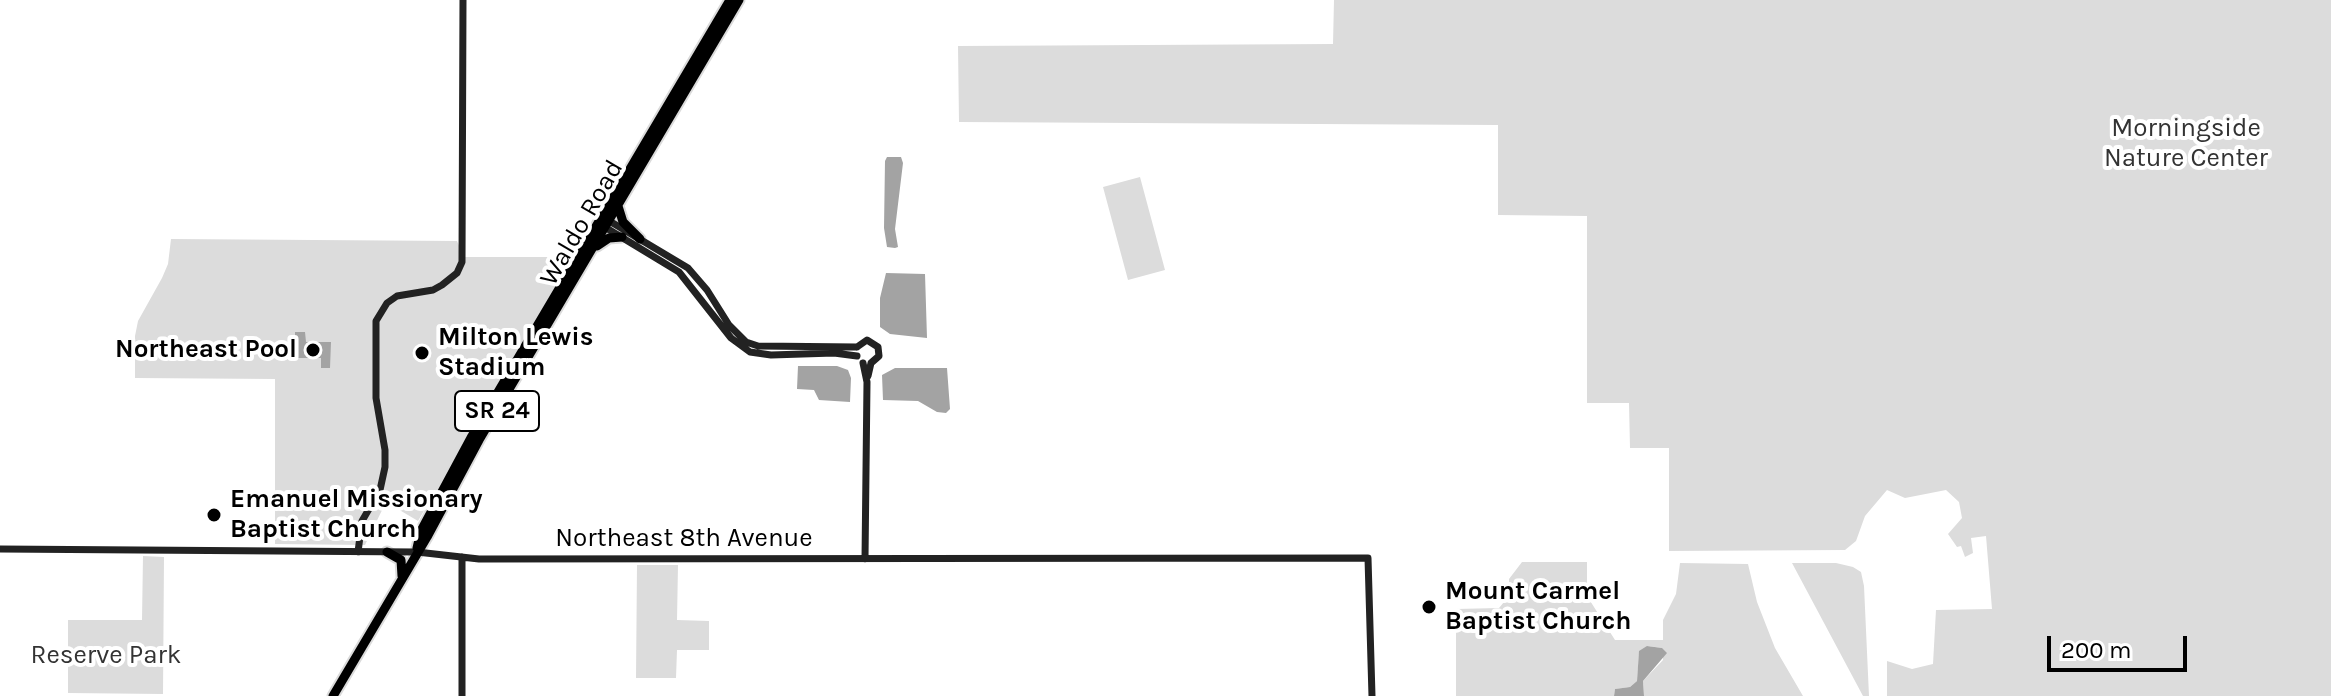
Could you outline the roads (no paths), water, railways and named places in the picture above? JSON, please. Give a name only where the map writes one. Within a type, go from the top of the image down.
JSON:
[{"type":"highway","name":"Waldo Road","points":[[417,552],[419,535],[442,489],[603,222],[730,0]]},
{"type":"highway","name":"Waldo Road","points":[[333,696],[427,537],[479,440],[592,251],[603,222],[618,204],[739,0]]},
{"type":"highway","points":[[618,204],[623,222],[640,239]]},
{"type":"highway","points":[[592,251],[609,238],[622,237]]},
{"type":"highway","points":[[387,552],[401,560],[402,579]]},
{"type":"street","points":[[358,552],[362,521],[380,490],[385,467],[376,398],[376,321],[387,303],[397,296],[433,290],[448,282],[457,273],[463,252],[463,0]]},
{"type":"street","points":[[603,222],[679,272],[746,342],[758,346],[857,352],[867,363],[865,559]]},
{"type":"street","points":[[603,222],[640,239],[688,268],[711,304]]},
{"type":"street","points":[[857,352],[864,341],[876,344],[879,356],[867,363]]},
{"type":"street","name":"Northeast 8th Avenue","points":[[0,549],[417,552],[462,557],[731,560],[1368,558],[1372,696]]},
{"type":"street","points":[[462,557],[462,696]]},
{"type":"place","name":"Northeast Pool","points":[[313,350]]},
{"type":"place","name":"Milton Lewis Stadium","points":[[422,353]]},
{"type":"place","name":"Emanuel Missionary Baptist Church","points":[[214,515]]},
{"type":"place","name":"Mount Carmel Baptist Church","points":[[1429,607]]},
{"type":"park label","name":"Morningside Nature Center","points":[[2186,144]]},
{"type":"park label","name":"Reserve Park","points":[[106,656]]}]
